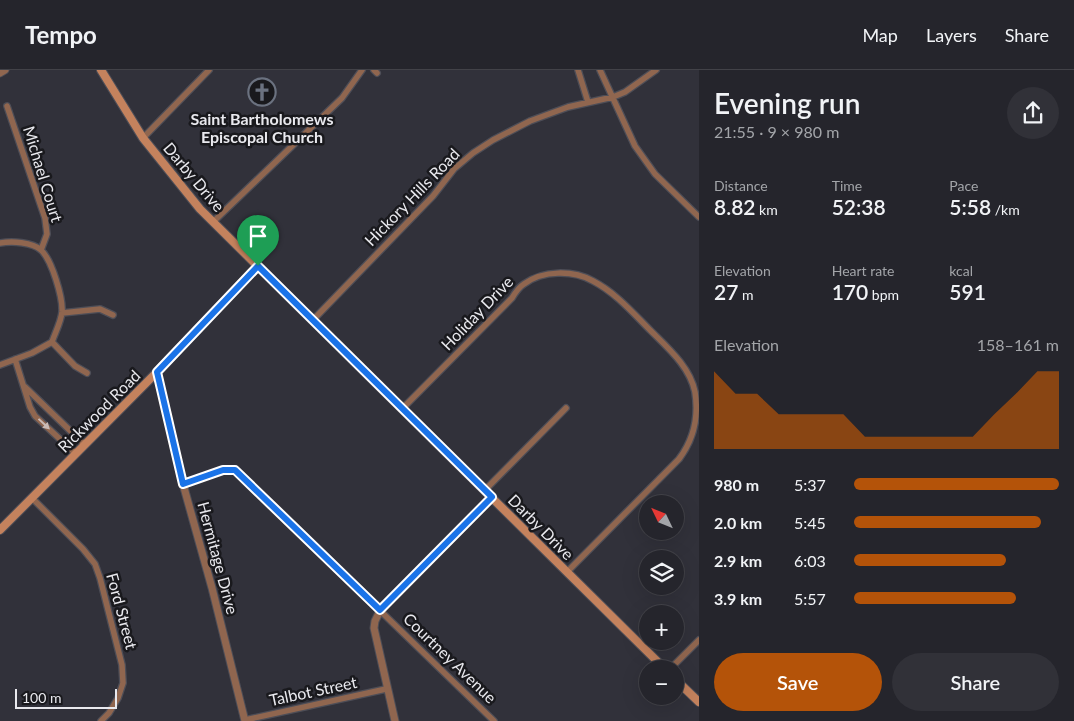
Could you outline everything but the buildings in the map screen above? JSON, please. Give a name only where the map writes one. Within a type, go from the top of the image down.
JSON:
[{"type":"main road","name":"Darby Drive","points":[[101,70],[143,138],[213,222],[656,660]]},
{"type":"main road","name":"Rickwood Road","points":[[0,530],[157,372],[258,266]]},
{"type":"main road","points":[[684,688],[699,702]]},
{"type":"street","points":[[0,73],[5,70]]},
{"type":"street","points":[[143,138],[209,70]]},
{"type":"street","points":[[213,222],[342,98],[362,70]]},
{"type":"street","points":[[578,70],[588,102]]},
{"type":"street","points":[[600,70],[635,146],[655,174],[698,215]]},
{"type":"street","name":"Hickory Hills Road","points":[[313,320],[433,196],[454,169],[473,153],[515,128],[568,107],[613,97],[625,92],[656,70]]},
{"type":"street","name":"Michael Court","points":[[7,106],[45,218],[47,234],[41,250]]},
{"type":"street","points":[[0,243],[27,244],[41,250],[52,270],[60,295],[62,313],[52,342],[32,353],[0,365]]},
{"type":"street","name":"Holiday Drive","points":[[402,409],[529,280],[562,273],[587,278],[609,291],[640,320],[675,356],[690,377],[697,402],[696,427],[690,442],[679,459],[567,572]]},
{"type":"street","points":[[62,313],[100,309],[112,315]]},
{"type":"street","points":[[52,342],[75,366],[87,374]]},
{"type":"street","points":[[15,359],[30,407],[35,416],[75,453]]},
{"type":"street","name":"Hermitage Drive","points":[[157,372],[183,484],[210,579],[245,721]]},
{"type":"street","points":[[25,387],[84,444]]},
{"type":"street","points":[[485,490],[566,408]]},
{"type":"street","name":"Courtney Avenue","points":[[183,484],[223,470],[235,470],[494,721]]},
{"type":"street","points":[[395,721],[386,689],[374,628],[375,621],[380,610],[492,497]]},
{"type":"street","name":"Ford Street","points":[[32,498],[83,549],[95,564],[100,578],[122,665],[123,683],[118,698],[109,713],[101,721]]},
{"type":"street","points":[[679,660],[699,640]]},
{"type":"street","name":"Talbot Street","points":[[245,721],[386,689]]},
{"type":"place","name":"Saint Bartholomews Episcopal Church","points":[[262,92]]},
{"type":"route","points":[[258,266],[492,497],[380,610],[235,470],[223,470],[183,484],[157,372],[258,266]]}]
